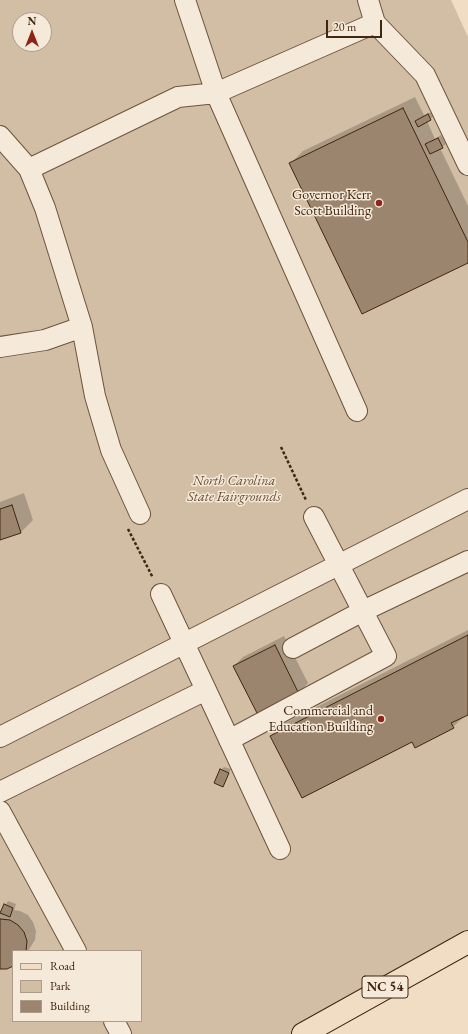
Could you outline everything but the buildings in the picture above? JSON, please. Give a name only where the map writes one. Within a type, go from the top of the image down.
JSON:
[{"type":"main road","name":"NC 54","points":[[302,1034],[468,942]]},
{"type":"lane","points":[[185,0],[216,93],[356,411]]},
{"type":"lane","points":[[368,0],[375,24],[425,76],[468,165]]},
{"type":"lane","points":[[29,168],[178,97],[216,93],[375,24]]},
{"type":"lane","points":[[0,136],[29,168],[45,208],[82,327],[95,396],[133,520]]},
{"type":"lane","points":[[0,347],[45,340],[82,327]]},
{"type":"lane","points":[[0,737],[468,499]]},
{"type":"lane","points":[[229,740],[386,656],[340,564],[314,517]]},
{"type":"lane","points":[[293,648],[363,611],[468,561]]},
{"type":"lane","points":[[161,594],[280,849]]},
{"type":"lane","points":[[0,792],[206,690]]},
{"type":"lane","points":[[0,811],[75,950]]},
{"type":"lane","points":[[115,1022],[121,1034]]},
{"type":"path","points":[[281,447],[314,517]]},
{"type":"path","points":[[133,520],[161,594]]},
{"type":"green space","name":"North Carolina State Fairgrounds","points":[[0,0],[451,0],[468,37],[468,934],[292,1034],[0,1034]]},
{"type":"place","name":"Governor Kerr Scott Building","points":[[379,203]]},
{"type":"place","name":"Commercial and Education Building","points":[[381,719]]}]
